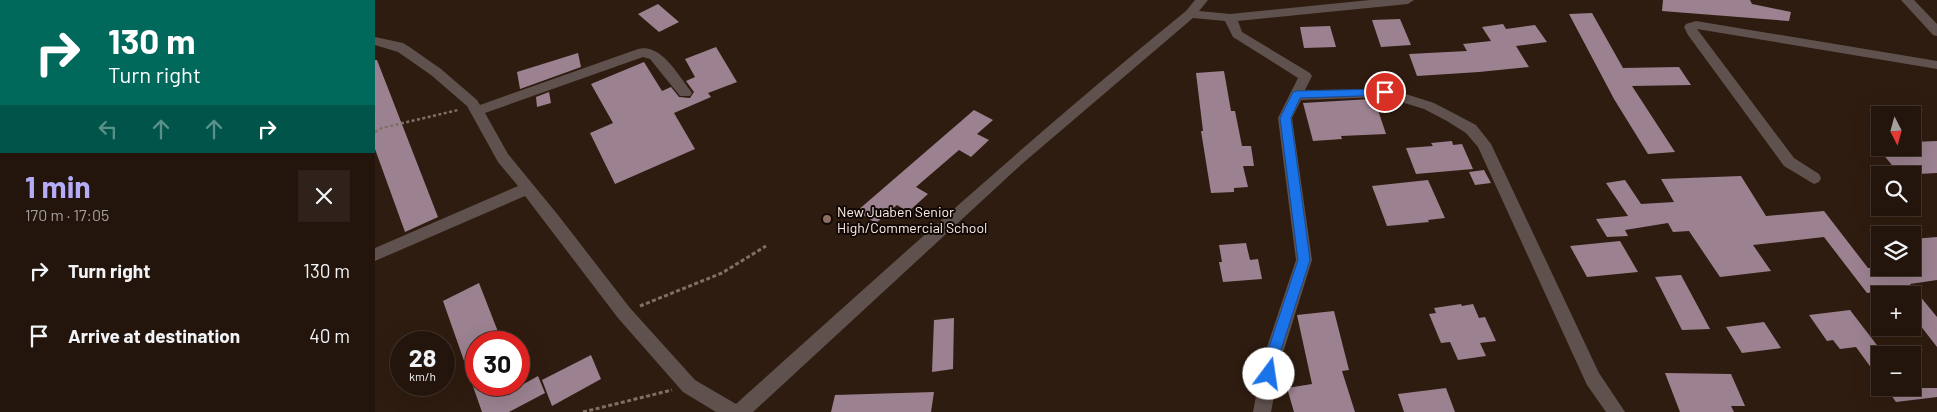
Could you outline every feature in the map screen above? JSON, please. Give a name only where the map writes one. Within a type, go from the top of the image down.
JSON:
[{"type":"street","points":[[740,412],[977,195],[1104,84],[1190,14],[1202,0]]},
{"type":"street","points":[[1190,14],[1230,18],[1407,0]]},
{"type":"street","points":[[1907,0],[1937,32]]},
{"type":"street","points":[[1230,18],[1237,34],[1305,76],[1285,118],[1304,260],[1272,359],[1262,412]]},
{"type":"street","points":[[1814,178],[1789,162],[1690,27],[1696,25],[1937,65]]},
{"type":"street","points":[[375,41],[403,49],[436,72],[475,108],[503,158],[623,313],[689,386],[732,412]]},
{"type":"street","points":[[475,108],[643,52],[655,56],[685,93]]},
{"type":"street","points":[[1296,95],[1385,92],[1429,106],[1471,128],[1484,144],[1593,379],[1616,412]]},
{"type":"street","points":[[375,255],[528,188]]},
{"type":"path","points":[[375,132],[382,128],[475,108]]},
{"type":"path","points":[[623,313],[689,287],[752,257],[766,246]]},
{"type":"path","points":[[583,412],[689,386]]},
{"type":"building","points":[[1663,0],[1750,0],[1752,4],[1791,12],[1789,21],[1662,11]]},
{"type":"building","points":[[658,4],[679,22],[659,32],[638,14]]},
{"type":"building","points":[[1592,13],[1623,68],[1679,67],[1691,85],[1632,86],[1675,152],[1648,154],[1614,99],[1569,14]]},
{"type":"building","points":[[1400,19],[1411,45],[1381,47],[1372,20]]},
{"type":"building","points":[[1503,24],[1506,29],[1535,25],[1547,42],[1516,46],[1529,67],[1417,76],[1409,54],[1467,51],[1463,44],[1491,41],[1482,27]]},
{"type":"building","points":[[1330,26],[1336,47],[1304,48],[1300,27]]},
{"type":"building","points":[[716,47],[737,82],[708,93],[711,97],[674,113],[695,149],[615,184],[590,133],[613,123],[591,84],[644,62],[662,91],[671,87],[679,97],[690,98],[694,92],[686,81],[695,77],[685,59]]},
{"type":"building","points":[[578,53],[581,67],[520,89],[517,72]]},
{"type":"building","points":[[375,60],[377,60],[438,217],[405,232],[375,149]]},
{"type":"building","points":[[1224,71],[1231,111],[1235,111],[1242,146],[1251,146],[1254,166],[1243,166],[1248,187],[1234,188],[1234,192],[1211,193],[1201,131],[1203,131],[1196,73]]},
{"type":"building","points":[[549,92],[551,103],[537,107],[536,97]]},
{"type":"building","points":[[1371,99],[1373,107],[1377,107],[1386,134],[1341,136],[1342,139],[1313,141],[1303,103]]},
{"type":"building","points":[[974,110],[993,120],[977,134],[989,140],[971,157],[959,150],[916,187],[928,194],[908,212],[897,205],[876,223],[857,211]]},
{"type":"building","points":[[1452,141],[1453,145],[1462,144],[1473,169],[1416,174],[1406,148],[1433,146],[1431,143]]},
{"type":"building","points":[[1937,141],[1937,173],[1921,174],[1921,166],[1893,166],[1885,156],[1921,156],[1921,142]]},
{"type":"building","points":[[1484,170],[1491,183],[1475,185],[1469,172]]},
{"type":"building","points":[[1741,176],[1766,216],[1824,211],[1868,268],[1871,268],[1871,276],[1921,276],[1921,238],[1937,237],[1937,280],[1910,284],[1912,286],[1871,286],[1871,293],[1867,293],[1824,237],[1753,245],[1771,271],[1720,277],[1689,231],[1673,232],[1668,223],[1625,230],[1628,236],[1607,237],[1596,219],[1628,216],[1606,183],[1625,180],[1641,204],[1674,202],[1661,179]]},
{"type":"building","points":[[1428,180],[1445,218],[1428,220],[1429,222],[1387,226],[1372,186]]},
{"type":"building","points":[[1620,241],[1638,272],[1587,277],[1570,246]]},
{"type":"building","points":[[1246,243],[1250,260],[1258,259],[1262,279],[1223,282],[1219,262],[1222,262],[1219,245]]},
{"type":"building","points":[[1681,275],[1710,329],[1682,330],[1655,277]]},
{"type":"building","points":[[479,283],[498,331],[465,331],[465,364],[455,331],[443,301]]},
{"type":"building","points":[[1921,297],[1937,317],[1937,347],[1921,326]]},
{"type":"building","points":[[1461,304],[1462,306],[1473,304],[1479,318],[1485,317],[1496,341],[1480,343],[1486,356],[1458,360],[1450,342],[1441,343],[1429,314],[1436,313],[1434,308]]},
{"type":"building","points":[[1850,310],[1878,346],[1871,346],[1871,368],[1856,347],[1840,349],[1833,340],[1827,341],[1809,315]]},
{"type":"building","points":[[1334,311],[1349,370],[1342,371],[1355,412],[1294,412],[1287,388],[1312,384],[1297,315]]},
{"type":"building","points":[[954,318],[953,369],[932,372],[934,320]]},
{"type":"building","points":[[1764,322],[1781,348],[1742,353],[1726,327]]},
{"type":"building","points":[[591,355],[601,379],[552,406],[542,380]]},
{"type":"building","points":[[1665,373],[1731,374],[1745,406],[1731,406],[1734,412],[1680,412]]},
{"type":"building","points":[[538,376],[545,393],[509,412],[482,412],[476,396],[530,396],[530,380]]},
{"type":"building","points":[[1446,388],[1455,412],[1404,412],[1398,394]]},
{"type":"building","points":[[1921,388],[1937,388],[1937,397],[1896,402],[1892,396],[1921,396]]},
{"type":"building","points":[[934,392],[931,412],[831,412],[835,395]]},
{"type":"place","name":"New Juaben Senior High/Commercial School","points":[[827,219]]},
{"type":"route","points":[[1269,374],[1272,359],[1304,260],[1285,118],[1296,95],[1385,92]]}]
